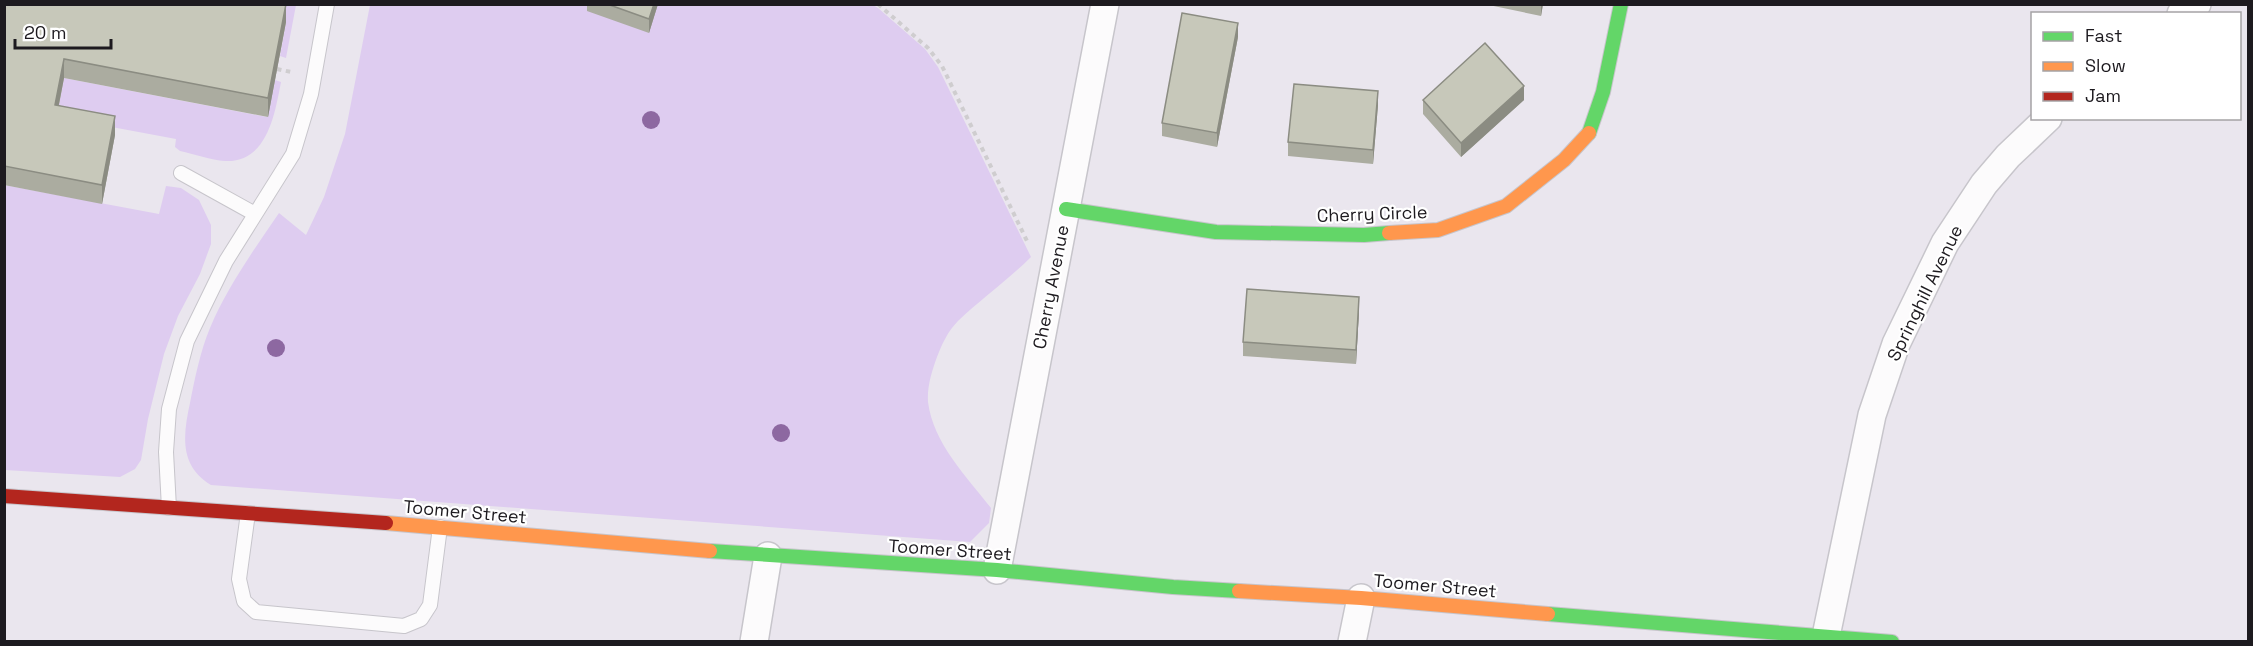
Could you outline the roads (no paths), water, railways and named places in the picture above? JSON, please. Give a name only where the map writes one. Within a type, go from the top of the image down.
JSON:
[{"type":"street","name":"Cherry Avenue","points":[[997,570],[1105,4]]},
{"type":"street","name":"Cherry Circle","points":[[1066,209],[1216,232],[1364,235],[1438,230],[1506,206],[1564,160],[1588,134],[1604,92],[1621,4]]},
{"type":"street","points":[[2184,12],[2197,4]]},
{"type":"street","name":"Springhill Avenue","points":[[1826,636],[1872,415],[1896,344],[1945,243],[1984,184],[2008,156],[2046,120]]},
{"type":"street","name":"Toomer Street","points":[[4,496],[440,527],[768,556],[997,570],[1173,587],[1361,598],[1776,638],[1826,636],[1892,642]]},
{"type":"street","points":[[754,642],[768,556]]},
{"type":"street","points":[[1352,642],[1361,598]]},
{"type":"lane","points":[[169,508],[166,452],[169,409],[187,341],[226,261],[293,154],[311,94],[327,4]]},
{"type":"lane","points":[[181,173],[255,214]]},
{"type":"lane","points":[[248,513],[239,579],[244,601],[256,612],[404,626],[421,619],[430,605],[440,527]]}]
